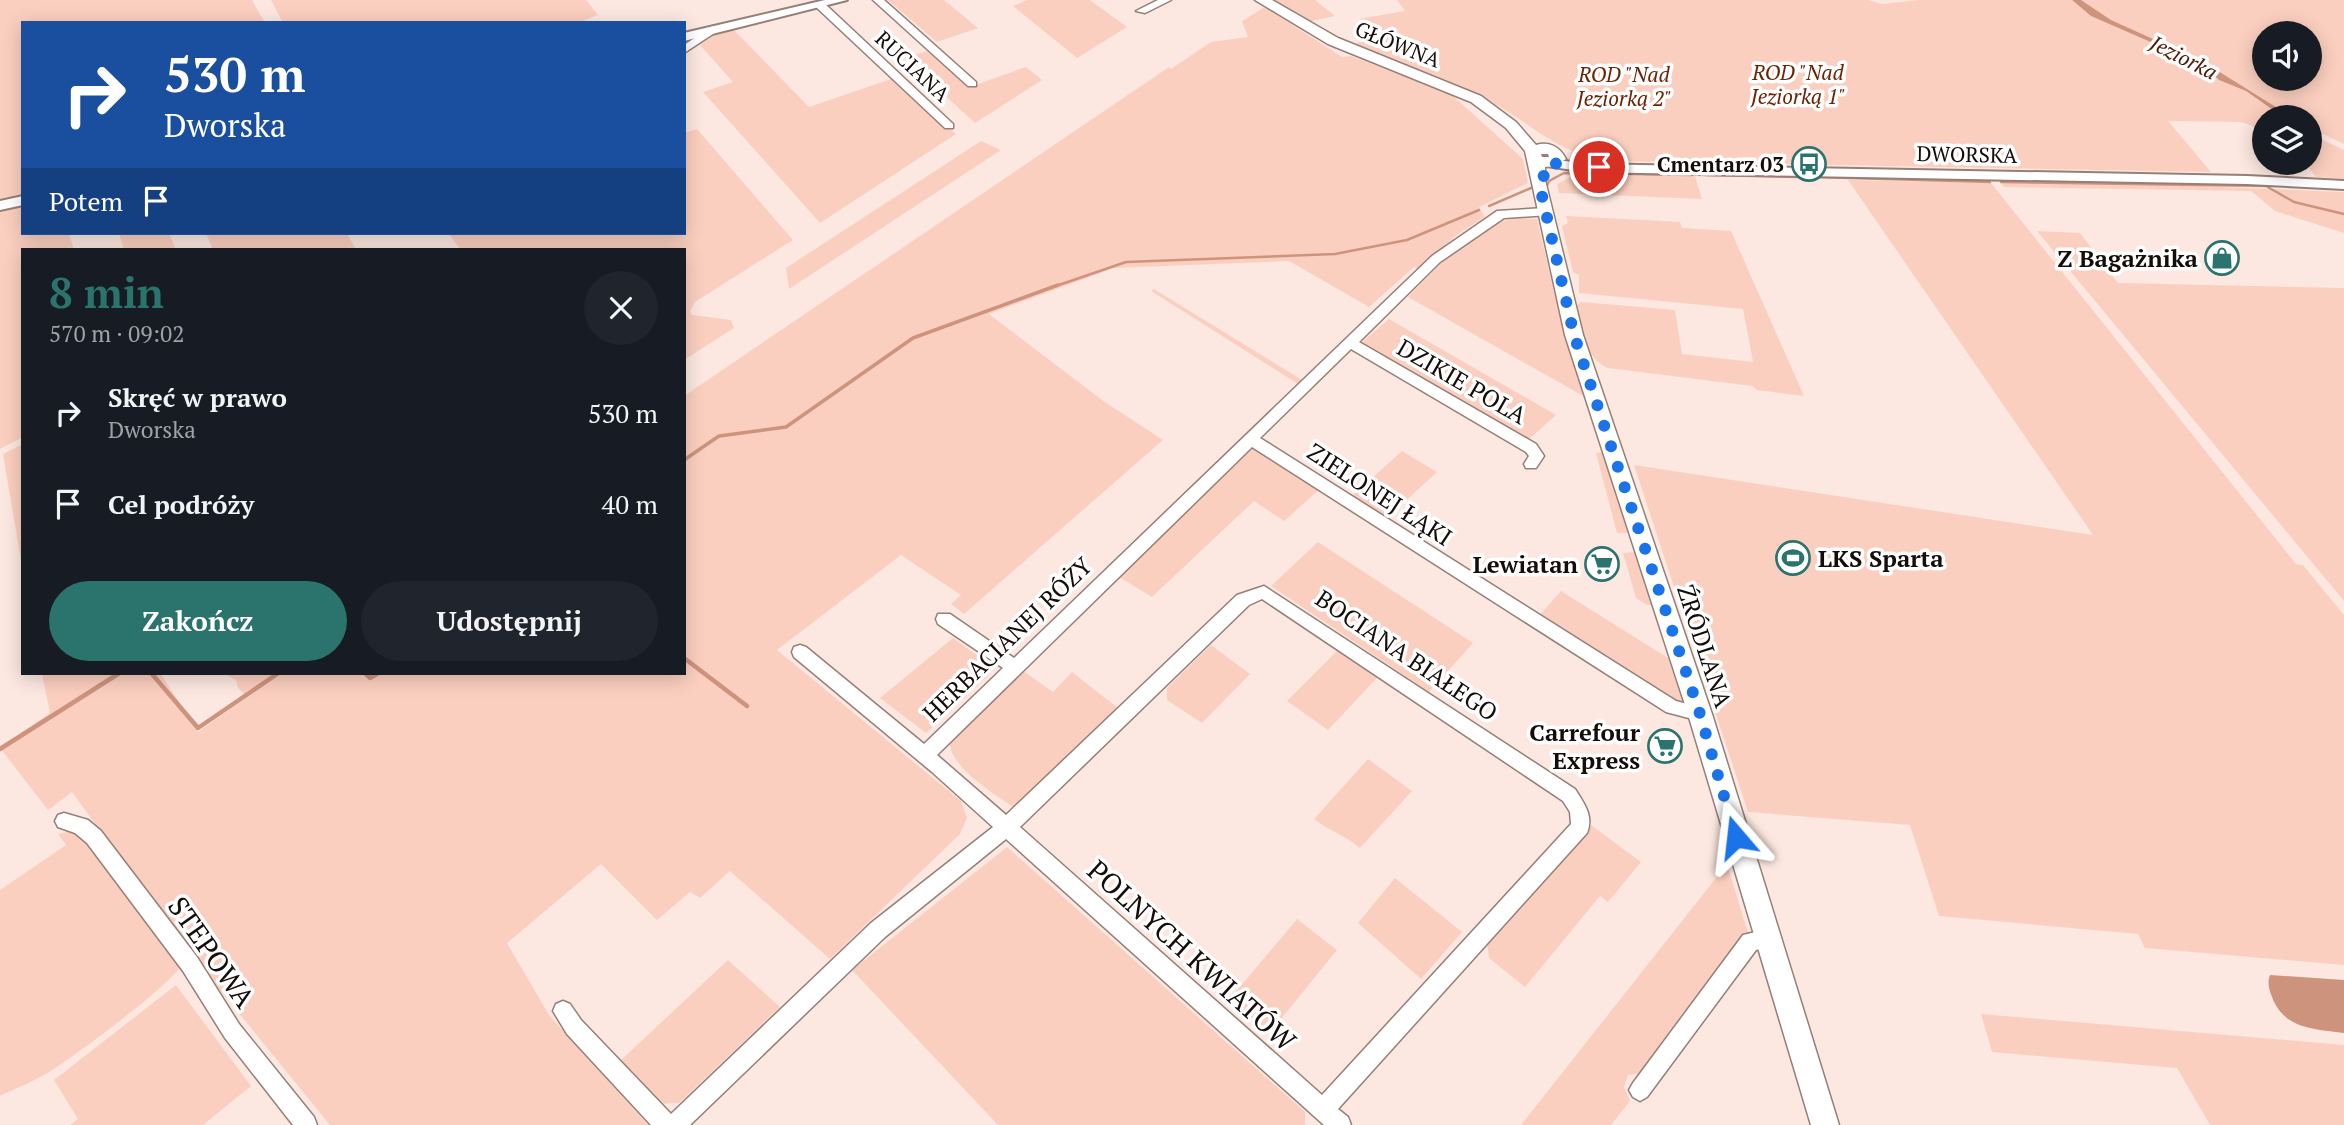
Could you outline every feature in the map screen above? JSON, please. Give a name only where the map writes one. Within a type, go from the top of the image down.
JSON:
[{"type":"main road","name":"GŁÓWNA","points":[[1262,0],[1333,41],[1476,99],[1517,130],[1545,161]]},
{"type":"main road","name":"ŹRÓDLANA","points":[[1545,161],[1545,212],[1574,335],[1700,714],[1825,1125]]},
{"type":"street","points":[[686,37],[841,0]]},
{"type":"street","points":[[878,0],[972,84]]},
{"type":"street","points":[[1142,11],[1166,0]]},
{"type":"street","name":"RUCIANA","points":[[820,5],[949,126]]},
{"type":"street","points":[[686,49],[717,29]]},
{"type":"street","name":"DWORSKA","points":[[1545,161],[1589,166],[2248,180],[2344,185]]},
{"type":"street","points":[[0,206],[21,201]]},
{"type":"street","name":"HERBACIANEJ RÓŻY","points":[[1007,827],[925,755],[1458,241],[1501,214],[1545,212]]},
{"type":"street","name":"DZIKIE POLA","points":[[1351,342],[1531,448],[1537,456],[1531,464]]},
{"type":"street","name":"ZIELONEJ ŁĄKI","points":[[1251,439],[1672,708],[1700,714]]},
{"type":"street","name":"BOCIANA BIAŁEGO","points":[[1007,827],[1243,600],[1264,592],[1569,795],[1579,810],[1580,827],[1323,1110]]},
{"type":"street","points":[[944,620],[1014,667]]},
{"type":"street","points":[[800,652],[925,755]]},
{"type":"street","name":"STEPOWA","points":[[64,821],[81,826],[94,837],[190,964],[232,1031],[306,1125]]},
{"type":"street","points":[[674,1125],[878,930],[1007,827]]},
{"type":"street","name":"POLNYCH KWIATÓW","points":[[1007,827],[1340,1125]]},
{"type":"street","points":[[1640,1090],[1750,943],[1768,938]]},
{"type":"street","points":[[563,1011],[574,1027],[666,1125]]},
{"type":"green space","points":[[0,0],[252,0],[264,21],[21,21],[21,197],[0,202]]},
{"type":"green space","points":[[271,0],[586,0],[598,15],[582,21],[282,21]]},
{"type":"green space","points":[[888,0],[944,0],[978,28],[937,42]]},
{"type":"green space","points":[[1027,0],[1090,0],[1127,27],[1077,58],[1013,6]]},
{"type":"green space","points":[[1270,0],[1315,0],[1335,16],[1308,22]]},
{"type":"green space","points":[[1397,0],[1868,0],[1882,4],[1918,0],[2072,0],[2091,16],[2203,65],[2219,80],[2246,91],[2266,105],[2252,105],[2252,126],[2242,122],[2168,121],[2211,172],[1609,161],[1590,157],[1558,144],[1502,108],[1454,83],[1352,45],[1387,32],[1359,19],[1405,11]]},
{"type":"green space","points":[[2081,0],[2344,0],[2344,144],[2322,134],[2322,105],[2273,105],[2202,61],[2111,20]]},
{"type":"green space","points":[[1265,7],[1342,57],[1351,56],[1452,95],[1523,159],[1528,183],[1479,207],[1485,217],[1458,234],[1418,269],[1414,267],[1369,307],[1289,261],[1114,268],[989,314],[1102,400],[1163,440],[964,614],[951,604],[961,595],[901,555],[777,650],[961,801],[967,818],[960,834],[830,959],[730,871],[700,898],[690,892],[657,920],[601,864],[507,943],[549,1015],[648,1125],[330,1125],[181,942],[72,792],[48,810],[0,748],[50,713],[42,675],[162,675],[198,732],[247,697],[238,688],[236,680],[227,675],[686,675],[686,395],[1169,67],[1171,69],[1211,42],[1248,37],[1242,21]]},
{"type":"green space","points":[[733,29],[809,107],[894,78],[956,134],[820,223],[703,92],[733,82],[700,45],[717,33]]},
{"type":"green space","points":[[927,51],[970,87],[1026,67],[1042,80],[975,123],[904,58]]},
{"type":"green space","points":[[697,129],[793,240],[695,302],[690,311],[692,315],[731,320],[734,328],[686,359],[686,248],[459,248],[450,235],[686,235],[686,132]]},
{"type":"green space","points":[[2322,140],[2344,150],[2344,179],[2314,175],[2322,175]]},
{"type":"green space","points":[[981,141],[1001,150],[789,289],[786,268]]},
{"type":"green space","points":[[1575,175],[1695,176],[1702,199],[1559,193],[1557,184]]},
{"type":"green space","points":[[1848,180],[1991,183],[2296,564],[2303,565],[2344,615],[2344,965],[2145,948],[2138,934],[1939,916],[1910,825],[1748,812],[1634,465],[2093,535]]},
{"type":"green space","points":[[1999,180],[2344,192],[2344,233],[2275,211],[2251,191],[2004,187]]},
{"type":"green space","points":[[21,205],[21,235],[70,235],[73,248],[21,248],[21,438],[0,449],[0,210]]},
{"type":"green space","points":[[1566,216],[1680,222],[1682,228],[1731,231],[1804,396],[1757,390],[1752,386],[1608,368],[1600,363],[1589,350],[1582,334],[1576,306],[1581,302],[1675,310],[1682,354],[1753,362],[1743,309],[1579,293],[1579,275],[1573,272],[1562,226],[1568,223]]},
{"type":"green space","points":[[1514,218],[1537,219],[1561,321],[1585,397],[1408,297],[1456,250],[1484,230]]},
{"type":"green space","points":[[2037,231],[2080,233],[2118,283],[2344,288],[2344,601]]},
{"type":"green space","points":[[120,235],[170,235],[175,248],[123,248]]},
{"type":"green space","points":[[207,235],[348,235],[355,248],[212,248]]},
{"type":"green space","points":[[1154,289],[1302,380],[1298,384],[1151,291]]},
{"type":"green space","points":[[1389,319],[1556,415],[1526,442],[1361,343]]},
{"type":"green space","points":[[21,445],[21,560],[3,454]]},
{"type":"green space","points":[[1255,445],[1321,488],[1284,521],[1254,501],[1152,597],[1119,577]]},
{"type":"green space","points":[[1402,451],[1437,472],[1385,520],[1351,497]]},
{"type":"green space","points":[[1605,452],[1630,533],[1617,533],[1596,453]]},
{"type":"green space","points":[[1318,542],[1473,643],[1429,692],[1271,586]]},
{"type":"green space","points":[[1623,553],[1638,554],[1655,605],[1647,605],[1636,598]]},
{"type":"green space","points":[[1561,591],[1668,658],[1684,706],[1663,698],[1538,617]]},
{"type":"green space","points":[[953,638],[989,664],[990,674],[926,733],[880,698]]},
{"type":"green space","points":[[1211,645],[1250,674],[1202,723],[1167,700],[1167,688]]},
{"type":"green space","points":[[1337,651],[1377,678],[1328,730],[1287,701]]},
{"type":"green space","points":[[1022,670],[1053,692],[1072,672],[1118,708],[1013,807],[965,771],[952,753],[950,744]]},
{"type":"green space","points":[[1368,759],[1412,791],[1360,848],[1314,819]]},
{"type":"green space","points":[[1591,825],[1641,862],[1608,902],[1600,896],[1525,987],[1489,958],[1487,942]]},
{"type":"green space","points":[[78,830],[182,964],[161,987],[78,1052],[43,1076],[0,1096],[0,890],[66,845],[58,834]]},
{"type":"green space","points":[[1007,847],[1305,1112],[1305,1125],[998,1125],[852,970]]},
{"type":"green space","points":[[1727,864],[1749,936],[1643,1073],[1628,1075],[1624,1087],[1630,1101],[1611,1125],[1521,1125]]},
{"type":"green space","points":[[1395,878],[1462,932],[1421,979],[1358,923]]},
{"type":"green space","points":[[1297,919],[1337,950],[1268,1035],[1229,1000]]},
{"type":"green space","points":[[728,960],[780,1007],[679,1103],[662,1104],[620,1061]]},
{"type":"green space","points":[[176,985],[251,1086],[203,1125],[70,1125],[78,1119],[54,1080]]},
{"type":"green space","points":[[1981,1014],[2344,1045],[2344,1125],[2210,1125],[2177,1068],[1992,1052]]},
{"type":"shaded area","points":[[2072,0],[2081,0],[2111,20],[2202,61],[2273,105],[2266,105],[2246,91],[2219,80],[2203,65],[2091,16]]},
{"type":"shaded area","points":[[2270,975],[2344,980],[2344,1033],[2301,1025],[2284,1016],[2271,994]]},
{"type":"waterway","points":[[1546,188],[1549,181],[1564,173],[1691,175]]},
{"type":"waterway","points":[[1706,175],[1798,177]]},
{"type":"waterway","points":[[1816,177],[1990,182]]},
{"type":"waterway","points":[[2001,182],[2266,186],[2294,202],[2344,214]]},
{"type":"waterway","points":[[1489,206],[1531,188]]},
{"type":"waterway","points":[[1053,287],[1126,262],[1335,254],[1407,240],[1479,210]]},
{"type":"waterway","points":[[686,459],[719,436],[786,427],[913,338],[1058,285]]},
{"type":"waterway","points":[[686,660],[747,706]]},
{"type":"waterway","points":[[0,749],[116,675]]},
{"type":"waterway","points":[[153,675],[198,728],[276,675]]},
{"type":"waterway","points":[[367,675],[370,678],[375,675]]},
{"type":"place","name":"Cmentarz 03","points":[[1809,164]]},
{"type":"place","name":"Z Bagażnika","points":[[2222,258]]},
{"type":"place","name":"LKS Sparta","points":[[1793,558]]},
{"type":"place","name":"Lewiatan","points":[[1602,564]]},
{"type":"place","name":"Carrefour Express","points":[[1665,746]]},
{"type":"route","points":[[1599,167],[1548,163],[1543,181],[1539,184],[1574,335],[1700,714],[1736,837]]},
{"type":"water label","name":"Jeziorka","points":[[2184,57]]},
{"type":"park label","name":"ROD \"Nad Jeziorką 1\"","points":[[1798,84]]},
{"type":"park label","name":"ROD \"Nad Jeziorką 2\"","points":[[1624,86]]}]
